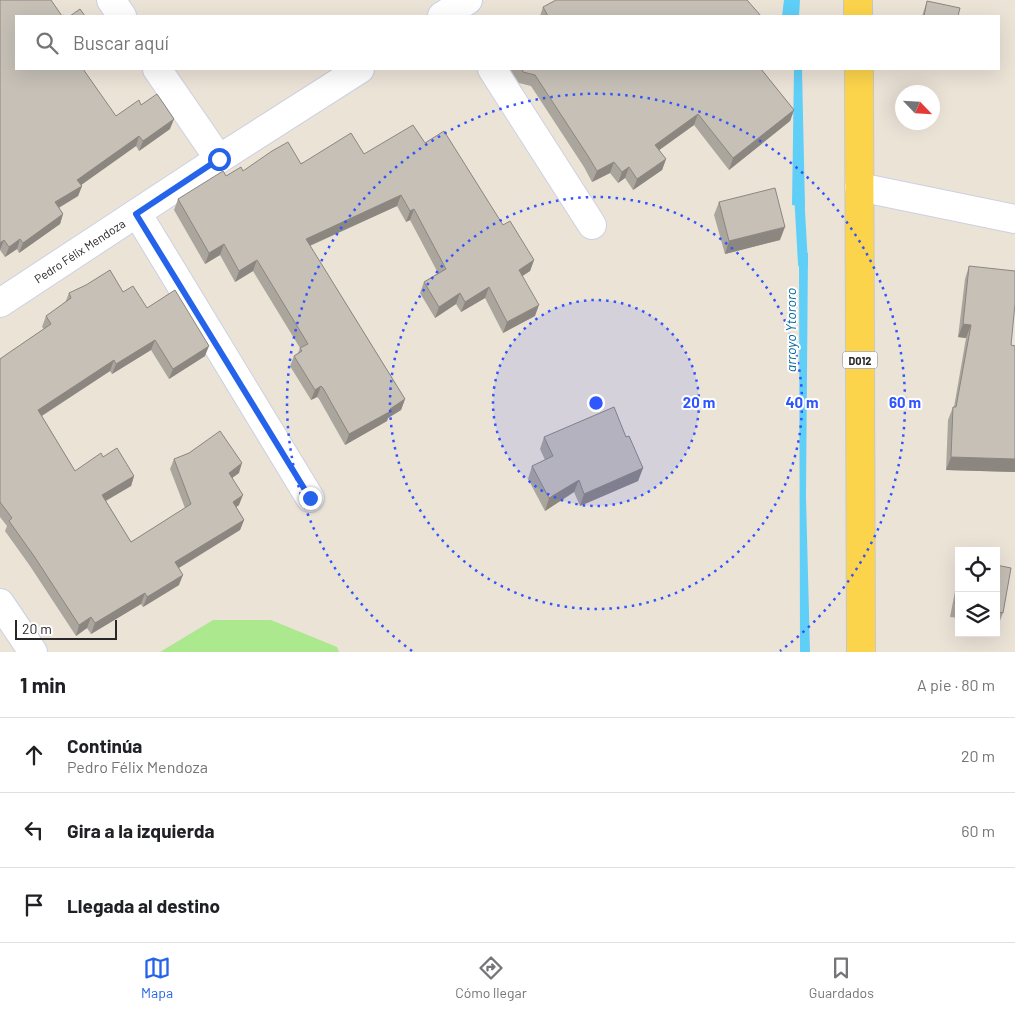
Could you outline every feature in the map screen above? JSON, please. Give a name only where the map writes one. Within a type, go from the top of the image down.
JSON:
[{"type":"main road","points":[[858,0],[858,15]]},
{"type":"main road","name":"D012","points":[[858,70],[861,652]]},
{"type":"street","points":[[110,0],[121,15]]},
{"type":"street","points":[[158,70],[219,159]]},
{"type":"street","name":"Pedro Félix Mendoza","points":[[0,303],[358,70]]},
{"type":"street","points":[[493,70],[592,225]]},
{"type":"street","points":[[859,187],[1015,218]]},
{"type":"street","points":[[136,214],[310,498]]},
{"type":"street","points":[[0,603],[33,652]]},
{"type":"green space","points":[[213,620],[271,620],[337,647],[339,652],[160,652]]},
{"type":"water","points":[[784,0],[800,0],[799,15],[782,15]]},
{"type":"water","points":[[794,70],[802,70],[805,207],[792,205]]},
{"type":"water","points":[[799,250],[808,253],[806,497],[810,652],[800,652]]},
{"type":"building","points":[[0,0],[51,0],[61,15],[15,15],[15,70],[84,70],[116,116],[139,100],[141,105],[157,94],[174,119],[143,141],[139,136],[77,180],[82,186],[55,202],[63,214],[23,243],[20,239],[9,247],[4,240],[0,243]]},
{"type":"building","points":[[556,0],[747,0],[760,15],[547,15],[543,7]]},
{"type":"building","points":[[927,1],[960,8],[958,15],[924,15]]},
{"type":"building","points":[[80,9],[84,15],[71,15]]},
{"type":"building","points":[[522,70],[762,70],[794,110],[733,158],[698,114],[655,145],[666,159],[637,179],[629,167],[622,172],[614,162],[597,171],[535,75],[523,72]]},
{"type":"building","points":[[413,125],[425,143],[444,131],[503,225],[510,221],[534,260],[519,270],[539,305],[507,322],[489,287],[465,302],[460,293],[439,307],[424,282],[446,269],[414,209],[410,211],[401,195],[306,239],[405,399],[390,409],[391,411],[349,434],[323,388],[321,386],[315,390],[294,356],[302,351],[300,348],[308,344],[257,260],[239,271],[224,244],[209,253],[178,199],[223,171],[226,176],[241,167],[243,171],[288,142],[301,164],[351,133],[364,154]]},
{"type":"building","points":[[775,188],[785,227],[729,241],[719,202]]},
{"type":"building","points":[[969,266],[1015,271],[1015,304],[1011,345],[1015,346],[1015,459],[951,457],[953,407],[956,407],[971,325],[963,324]]},
{"type":"building","points":[[110,270],[123,292],[133,286],[147,308],[175,290],[209,346],[173,369],[155,340],[116,364],[114,360],[38,410],[75,471],[101,453],[103,457],[117,448],[134,476],[102,495],[131,542],[191,504],[174,459],[189,453],[220,431],[242,463],[229,473],[243,495],[233,502],[244,520],[175,562],[183,575],[147,597],[145,593],[95,623],[91,617],[79,625],[9,521],[12,518],[0,502],[0,359],[51,324],[46,316],[71,298],[69,293]]},
{"type":"building","points":[[614,407],[626,437],[629,436],[643,468],[584,494],[579,480],[549,498],[532,466],[553,456],[544,437]]},
{"type":"building","points":[[1000,566],[1011,568],[1003,613],[1000,612]]},
{"type":"waterway","name":"arroyo Ytororo","points":[[799,193],[803,264]]},
{"type":"route","points":[[219,159],[136,214],[310,498]]}]
